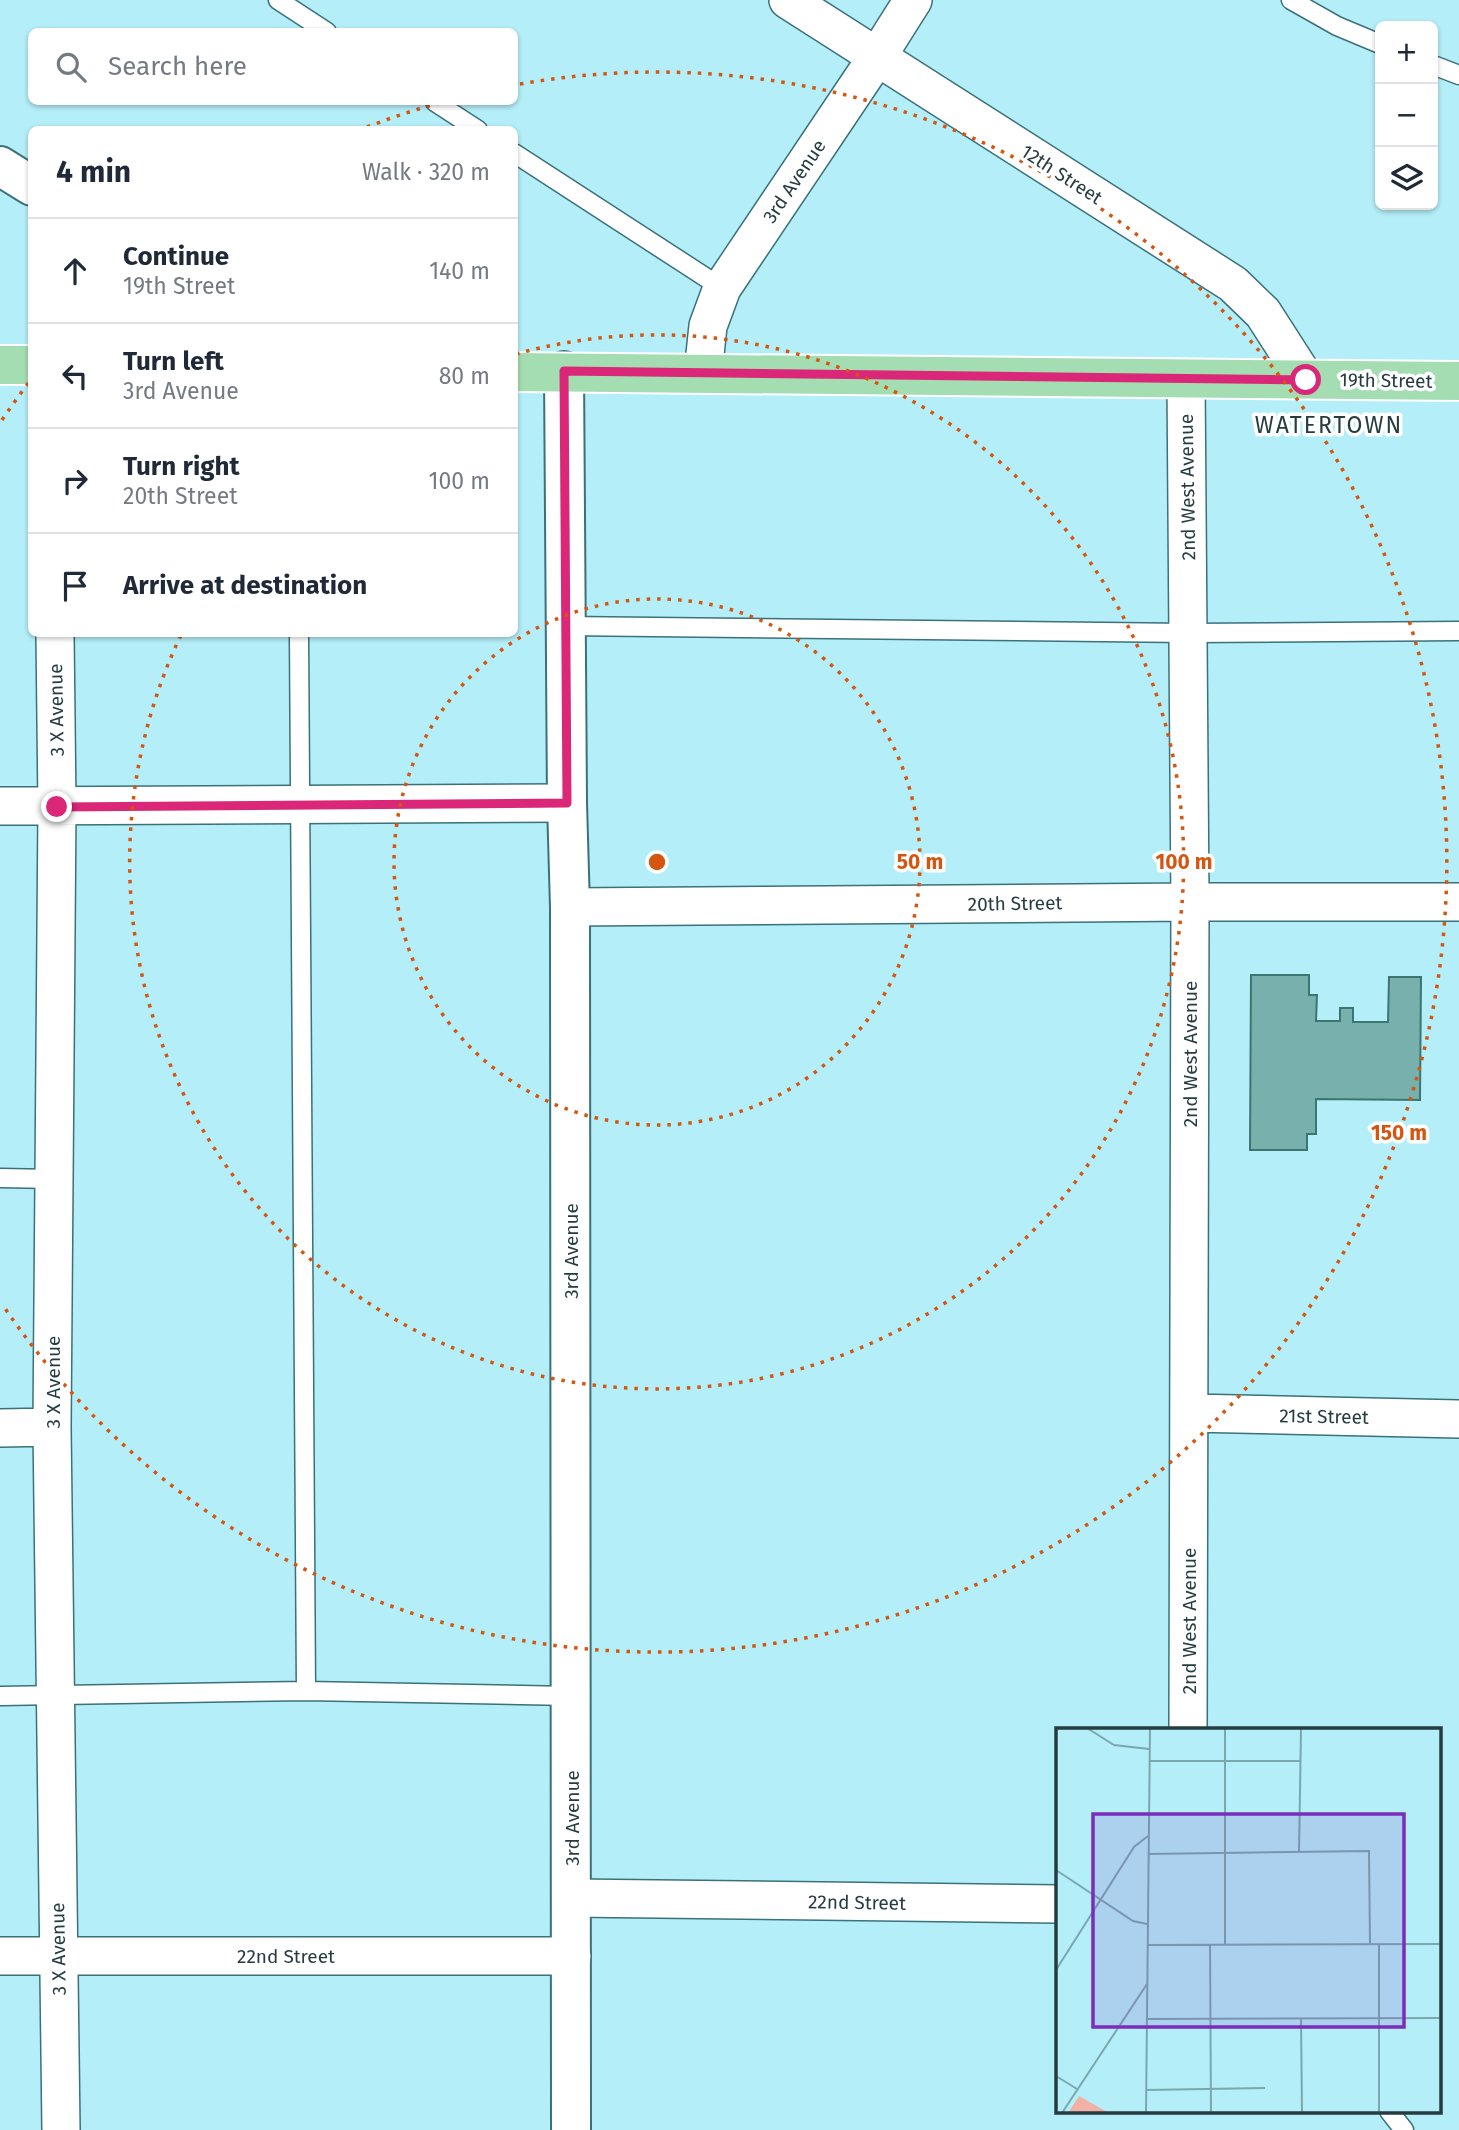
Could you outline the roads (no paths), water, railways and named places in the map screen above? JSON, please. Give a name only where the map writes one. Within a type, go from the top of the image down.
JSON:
[{"type":"main road","points":[[0,365],[28,365]]},
{"type":"main road","name":"19th Street","points":[[518,372],[1459,381]]},
{"type":"street","name":"12th Street","points":[[788,0],[1233,284],[1263,313],[1306,380]]},
{"type":"street","name":"3rd Avenue","points":[[703,373],[708,326],[722,288],[913,0]]},
{"type":"street","points":[[0,166],[28,184]]},
{"type":"street","name":"3rd Avenue","points":[[564,371],[570,907],[571,2130]]},
{"type":"street","name":"2nd West Avenue","points":[[1186,378],[1190,902],[1188,1728]]},
{"type":"street","name":"3 X Avenue","points":[[55,637],[57,807],[52,1427],[61,2130]]},
{"type":"street","points":[[0,806],[567,803]]},
{"type":"street","name":"20th Street","points":[[570,907],[1459,902]]},
{"type":"street","name":"21st Street","points":[[1190,1413],[1459,1419]]},
{"type":"street","points":[[0,1428],[52,1427]]},
{"type":"street","name":"22nd Street","points":[[572,1898],[1056,1904]]},
{"type":"street","name":"22nd Street","points":[[0,1956],[572,1956]]},
{"type":"lane","points":[[278,0],[321,28]]},
{"type":"lane","points":[[1291,0],[1337,26],[1375,42]]},
{"type":"lane","points":[[1438,67],[1459,75]]},
{"type":"lane","points":[[440,105],[472,126]]},
{"type":"lane","points":[[518,156],[722,288]]},
{"type":"lane","points":[[565,626],[1188,633],[1459,631]]},
{"type":"lane","points":[[299,637],[306,1691]]},
{"type":"lane","points":[[0,1178],[54,1179]]},
{"type":"lane","points":[[0,1696],[306,1691],[571,1696]]},
{"type":"lane","points":[[1390,2112],[1404,2130]]},
{"type":"district","name":"WATERTOWN","points":[[1329,425]]}]
